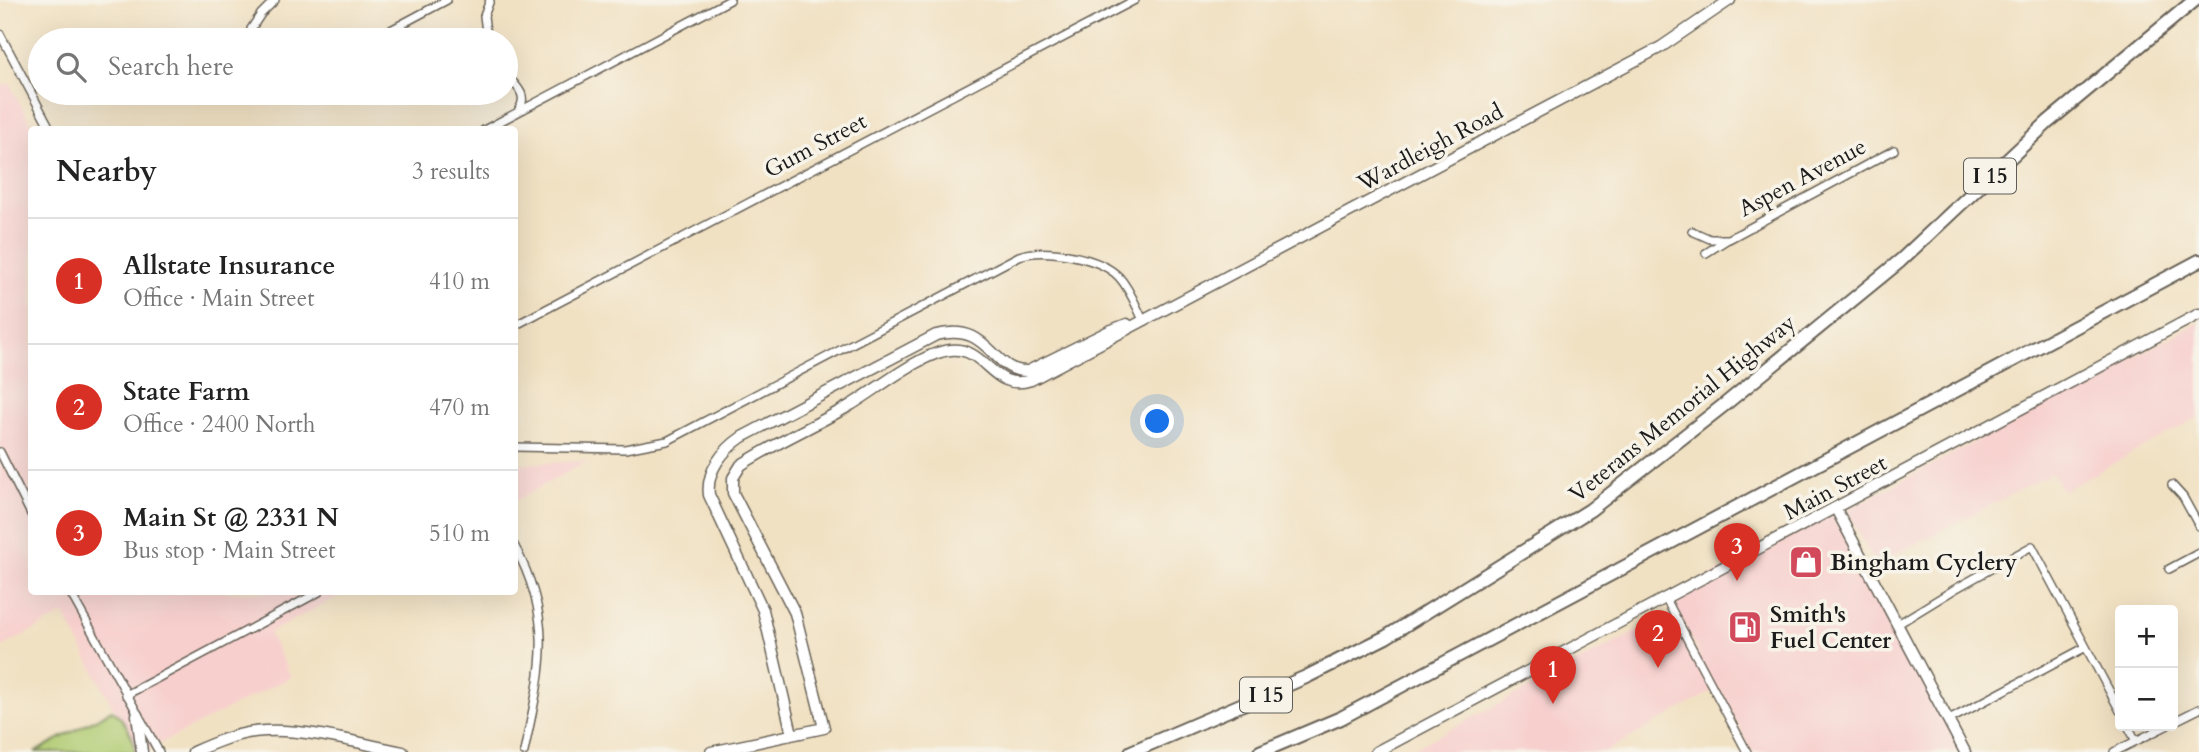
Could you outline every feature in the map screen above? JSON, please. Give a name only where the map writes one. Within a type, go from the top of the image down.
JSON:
[{"type":"highway","name":"Veterans Memorial Highway","points":[[1131,752],[1306,677],[1386,637],[1590,510],[1900,261],[2048,122],[2195,0]]},
{"type":"highway","name":"I 15","points":[[1260,752],[1341,718],[2199,261]]},
{"type":"main road","name":"Wardleigh Road","points":[[1143,320],[1661,47],[1730,0]]},
{"type":"main road","name":"Main Street","points":[[1376,752],[2199,314]]},
{"type":"main road","points":[[712,752],[830,727],[794,613],[733,493],[733,478],[738,469],[746,462],[850,406],[893,377],[939,353],[956,349],[968,352],[979,358],[1000,378],[1022,383],[1143,320]]},
{"type":"main road","points":[[792,734],[763,610],[709,495],[711,474],[725,452],[742,437],[936,335],[949,333],[971,336],[988,346],[1006,366],[1027,371],[1109,331],[1143,320]]},
{"type":"main road","points":[[1836,509],[1965,752]]},
{"type":"main road","points":[[137,715],[142,752]]},
{"type":"main road","points":[[193,752],[237,735],[265,731],[335,738],[403,752]]},
{"type":"street","points":[[252,28],[275,0]]},
{"type":"street","points":[[394,28],[447,0]]},
{"type":"street","points":[[485,28],[484,16],[490,0]]},
{"type":"street","points":[[491,126],[730,0]]},
{"type":"street","name":"Gum Street","points":[[518,324],[1135,0]]},
{"type":"street","points":[[0,34],[28,87]]},
{"type":"street","points":[[517,112],[523,105],[523,94],[518,88]]},
{"type":"street","points":[[38,105],[49,126]]},
{"type":"street","name":"Aspen Avenue","points":[[1706,253],[1894,150]]},
{"type":"street","name":"Aspen Avenue","points":[[1692,231],[1710,239],[1729,239]]},
{"type":"street","points":[[518,447],[625,449],[647,447],[677,438],[1030,253],[1055,253],[1109,269],[1124,284],[1143,320]]},
{"type":"street","points":[[0,452],[28,508]]},
{"type":"street","points":[[2172,485],[2183,497],[2199,526]]},
{"type":"street","points":[[1898,624],[2032,546],[2115,702]]},
{"type":"street","points":[[2169,569],[2199,553]]},
{"type":"street","points":[[518,554],[535,591],[542,629],[541,667],[524,752]]},
{"type":"street","points":[[73,595],[159,752]]},
{"type":"street","points":[[126,695],[313,595]]},
{"type":"street","points":[[1666,599],[1747,752]]},
{"type":"street","points":[[1949,720],[2086,647]]},
{"type":"street","points":[[2178,720],[2199,709]]},
{"type":"street","points":[[2131,731],[2136,741]]},
{"type":"street","points":[[2113,752],[2156,731]]},
{"type":"shaded area","points":[[9,83],[32,126],[28,126],[28,595],[340,595],[269,633],[291,677],[143,752],[137,752],[64,614],[0,648],[0,87]]},
{"type":"shaded area","points":[[2199,322],[2199,417],[2063,491],[2052,473],[1875,565],[1847,510]]},
{"type":"shaded area","points":[[588,461],[518,499],[518,464]]},
{"type":"shaded area","points":[[1835,509],[1962,752],[1752,752],[1718,688],[1605,752],[1407,752],[1670,614],[1702,659],[1670,598]]},
{"type":"green space","points":[[112,710],[128,728],[135,752],[35,752]]},
{"type":"place","name":"Bingham Cyclery","points":[[1806,562]]},
{"type":"place","name":"Main St @ 2331 N","points":[[1737,581]]},
{"type":"place","name":"Smith's Fuel Center","points":[[1745,627]]},
{"type":"place","name":"State Farm","points":[[1658,668]]},
{"type":"place","name":"Allstate Insurance","points":[[1553,704]]}]
